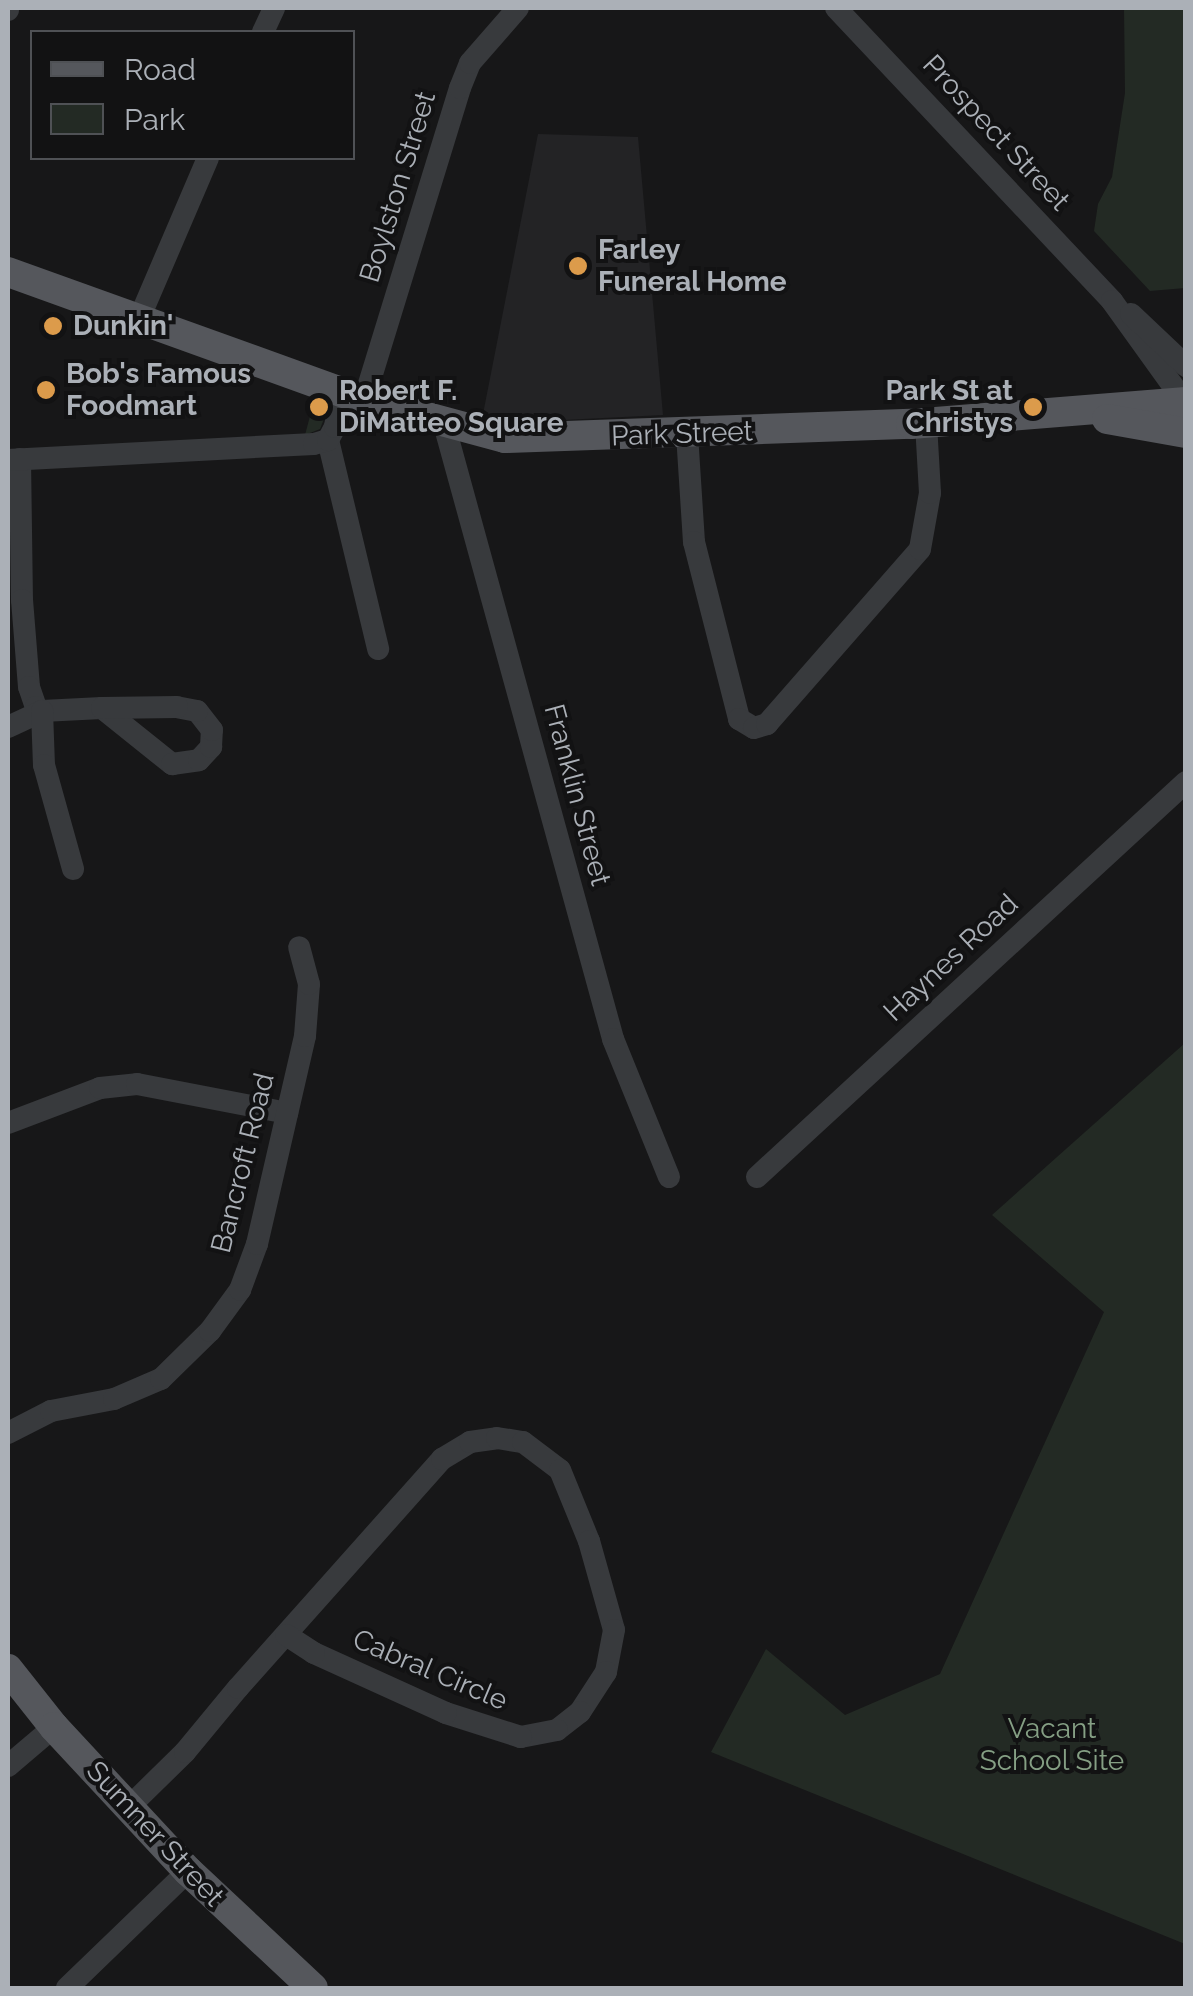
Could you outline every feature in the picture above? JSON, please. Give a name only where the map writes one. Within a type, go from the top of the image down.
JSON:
[{"type":"main road","name":"Park Street","points":[[8,272],[352,395],[444,424],[521,439],[1024,417],[1096,418],[1186,434]]},
{"type":"main road","name":"Park Street","points":[[1024,417],[1169,393]]},
{"type":"main road","name":"Sumner Street","points":[[8,1670],[54,1727],[188,1871],[243,1927],[313,1988]]},
{"type":"street","name":"Boylston Street","points":[[328,440],[352,395],[470,63],[518,8]]},
{"type":"street","name":"Prospect Street","points":[[836,8],[1112,301],[1146,349],[1169,393]]},
{"type":"street","points":[[140,319],[207,160]]},
{"type":"street","name":"Prospect Street","points":[[1112,301],[1142,322],[1169,393]]},
{"type":"street","points":[[687,434],[694,542],[739,719],[754,728],[766,724],[920,549],[930,493],[926,423]]},
{"type":"street","name":"Franklin Street","points":[[444,424],[613,1039],[669,1177]]},
{"type":"street","points":[[42,711],[36,707],[29,687],[14,460],[328,440],[378,649]]},
{"type":"street","points":[[8,727],[42,711],[102,708]]},
{"type":"street","points":[[42,711],[44,765],[74,869]]},
{"type":"street","name":"Haynes Road","points":[[757,1177],[1186,782]]},
{"type":"street","name":"Bancroft Road","points":[[8,1434],[51,1411],[114,1400],[172,1372],[210,1331],[249,1270],[309,1005],[307,970],[298,947]]},
{"type":"street","points":[[8,1122],[100,1088],[137,1084],[287,1113]]},
{"type":"street","name":"Cabral Circle","points":[[128,1807],[184,1752],[286,1635],[442,1459],[470,1442],[497,1438],[535,1448],[560,1470],[589,1542],[614,1630],[606,1672],[580,1712],[557,1730],[521,1737],[446,1713],[314,1653],[286,1635]]},
{"type":"street","points":[[8,1766],[54,1727]]},
{"type":"street","points":[[67,1988],[188,1871]]},
{"type":"shaded area","points":[[538,134],[638,137],[663,415],[543,421],[483,414]]},
{"type":"green space","points":[[1124,8],[1185,8],[1185,288],[1150,291],[1094,231],[1098,204],[1112,177],[1125,93]]},
{"type":"green space","points":[[314,401],[329,406],[320,429],[305,435]]},
{"type":"green space","name":"Vacant School Site","points":[[1185,1043],[1185,1944],[711,1752],[766,1649],[845,1715],[940,1674],[1104,1312],[992,1215]]},
{"type":"place","name":"Farley Funeral Home","points":[[578,266]]},
{"type":"place","name":"Dunkin'","points":[[53,326]]},
{"type":"place","name":"Bob's Famous Foodmart","points":[[46,390]]},
{"type":"place","name":"Robert F. DiMatteo Square","points":[[319,407]]},
{"type":"place","name":"Park St at Christys","points":[[1033,407]]}]
